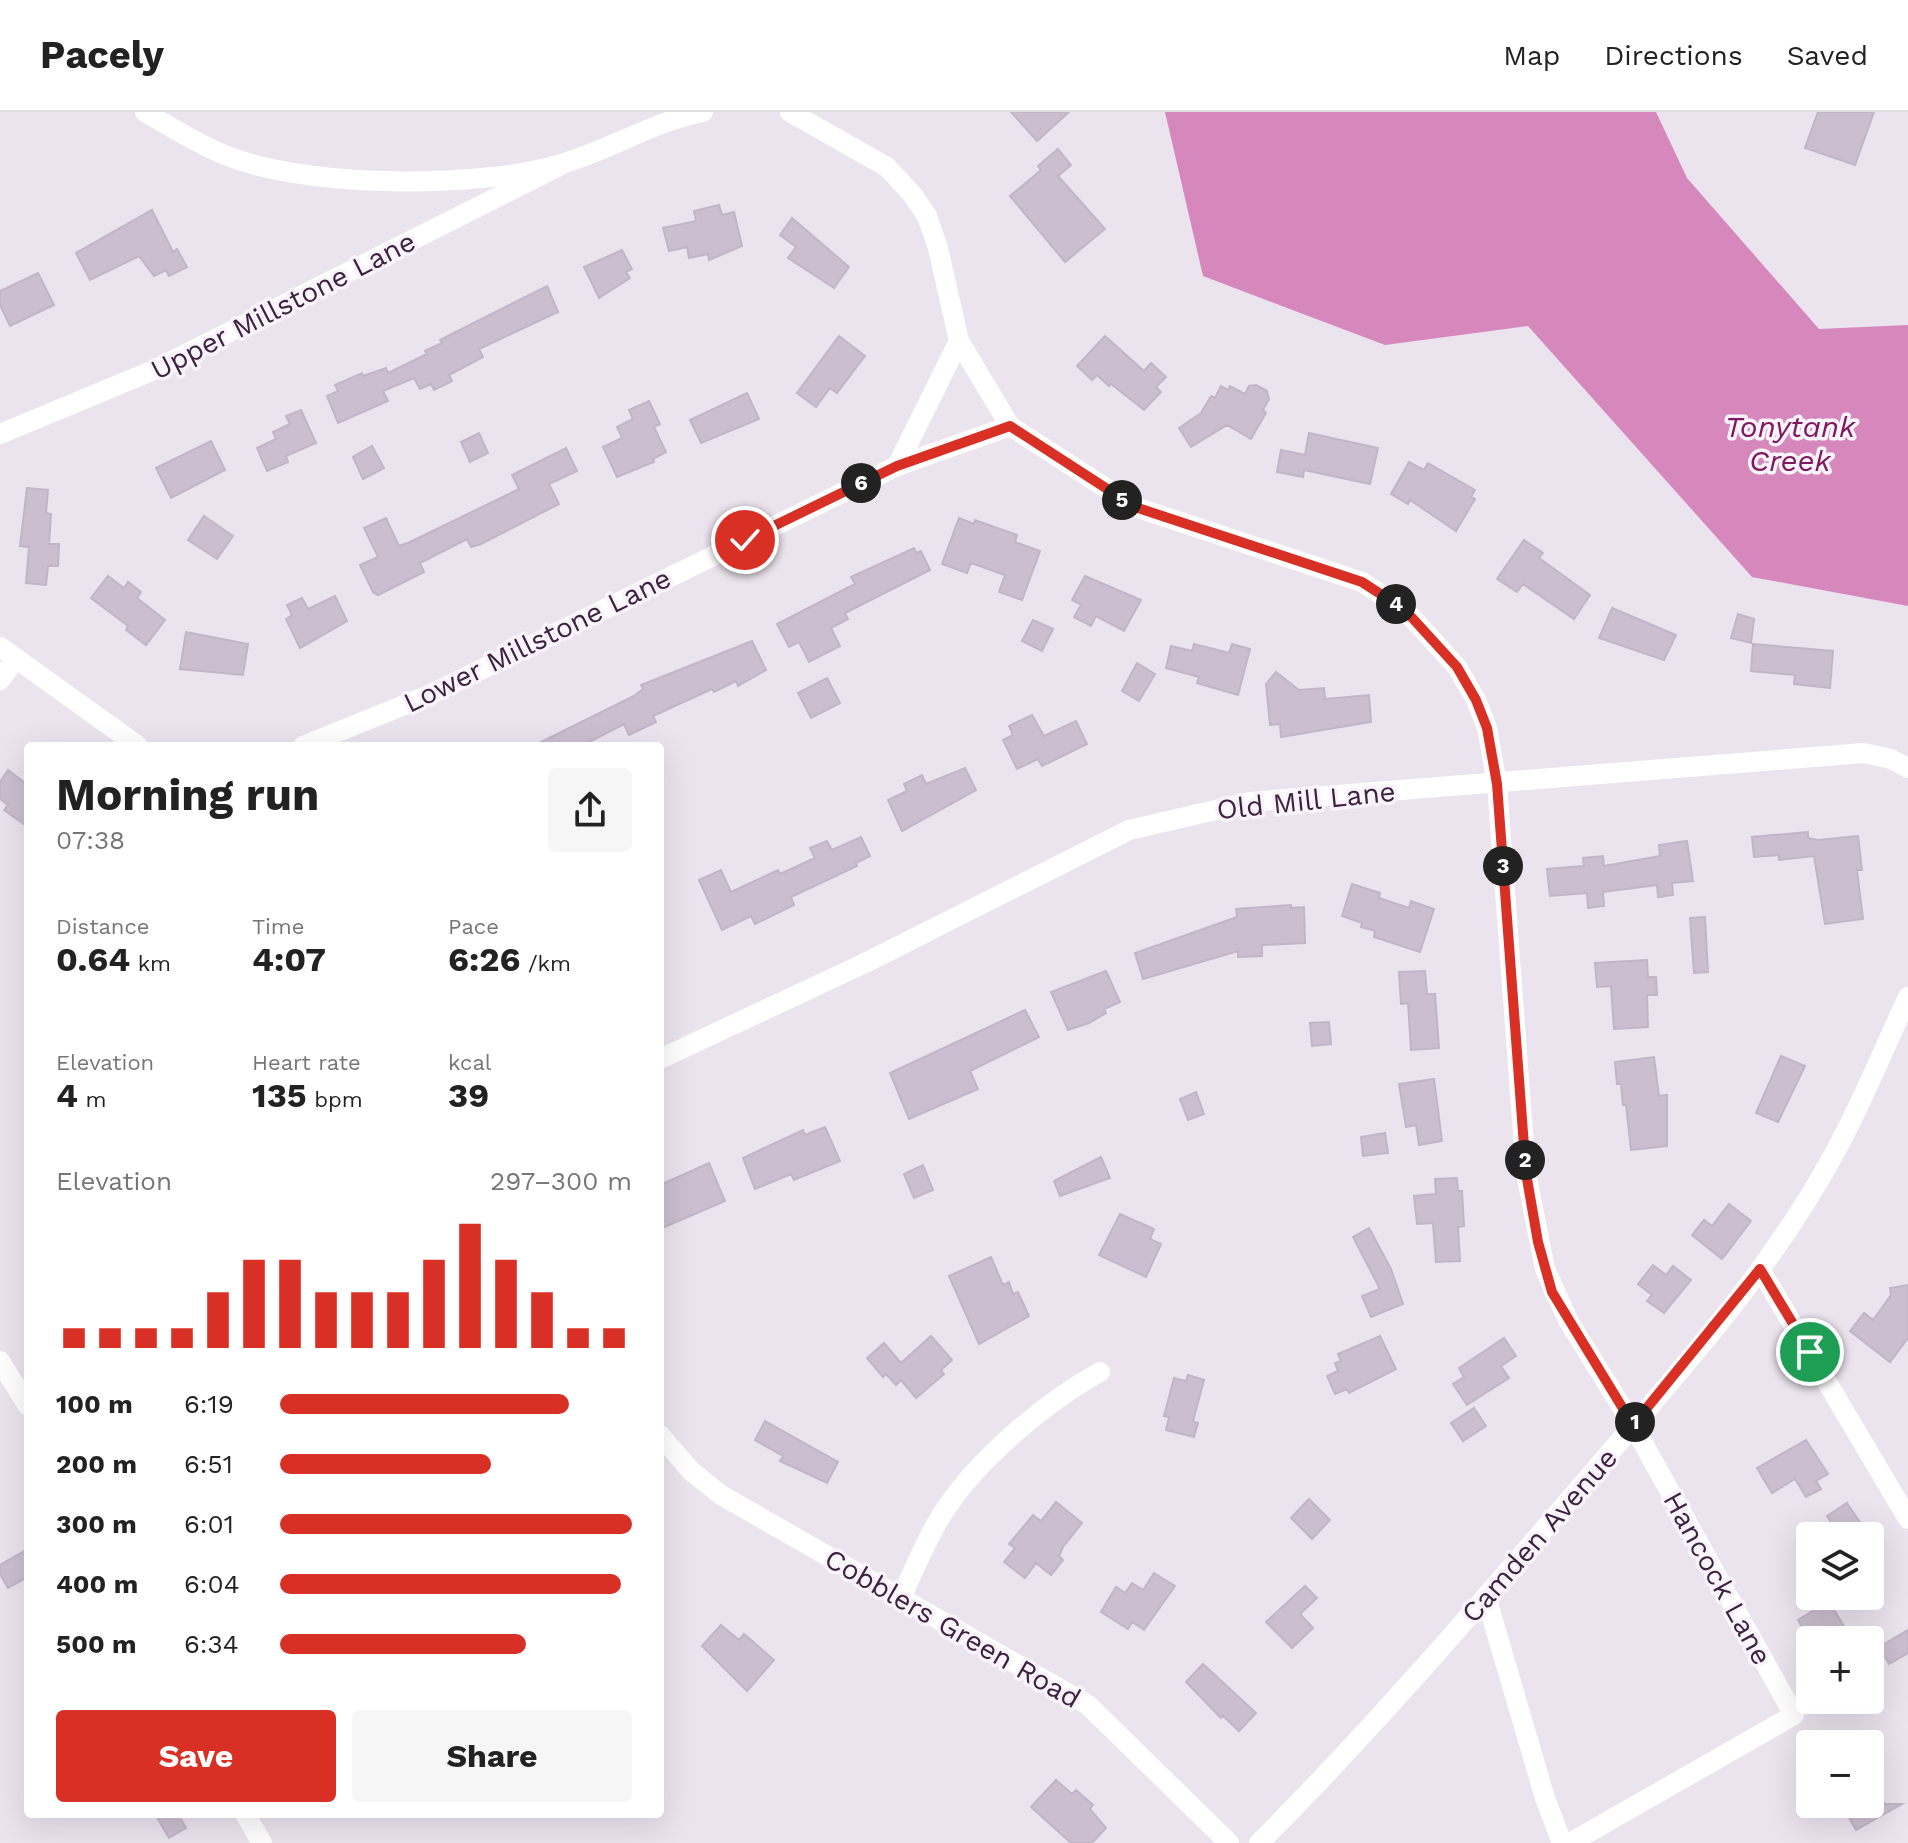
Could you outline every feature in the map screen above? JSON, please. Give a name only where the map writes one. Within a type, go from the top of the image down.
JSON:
[{"type":"street","points":[[145,112],[226,156],[264,166],[317,174],[442,181],[561,165],[653,125],[703,112]]},
{"type":"street","points":[[790,112],[887,167],[912,194],[927,216],[938,248],[959,341],[1010,426],[1135,507],[1362,582],[1405,610],[1457,667],[1476,700],[1487,728],[1497,784],[1526,1173],[1538,1242],[1552,1292],[1633,1425]]},
{"type":"street","name":"Upper Millstone Lane","points":[[0,434],[154,370],[561,165]]},
{"type":"street","points":[[897,466],[959,341]]},
{"type":"street","name":"Lower Millstone Lane","points":[[313,742],[429,695],[897,466],[1010,426]]},
{"type":"street","points":[[0,680],[8,652],[132,742]]},
{"type":"street","name":"Old Mill Lane","points":[[664,1057],[865,963],[1129,830],[1250,802],[1497,784],[1640,769],[1864,753],[1891,759],[1908,768]]},
{"type":"street","name":"Camden Avenue","points":[[1259,1843],[1353,1749],[1486,1597],[1633,1425],[1760,1269],[1823,1175],[1908,997]]},
{"type":"street","points":[[1760,1269],[1908,1519]]},
{"type":"street","points":[[0,1361],[24,1400]]},
{"type":"street","points":[[901,1597],[943,1512],[962,1485],[1056,1401],[1100,1372]]},
{"type":"street","name":"Hancock Lane","points":[[1570,1843],[1794,1715],[1633,1425]]},
{"type":"street","name":"Cobblers Green Road","points":[[664,1440],[691,1471],[721,1495],[1088,1705],[1229,1843]]},
{"type":"street","points":[[1486,1597],[1545,1798],[1562,1843]]},
{"type":"street","points":[[247,1818],[262,1843]]},
{"type":"water","name":"Tonytank Creek","points":[[1165,112],[1656,112],[1687,178],[1819,329],[1908,325],[1908,606],[1752,577],[1528,326],[1385,345],[1203,276]]},
{"type":"building","points":[[1011,112],[1069,112],[1037,141]]},
{"type":"building","points":[[1818,112],[1874,112],[1855,165],[1805,148]]},
{"type":"building","points":[[1058,149],[1071,165],[1058,176],[1105,229],[1065,262],[1010,196],[1041,170],[1038,166]]},
{"type":"building","points":[[719,205],[722,215],[734,212],[742,246],[709,260],[708,254],[689,258],[687,247],[669,251],[663,228],[696,221],[694,211]]},
{"type":"building","points":[[152,210],[173,252],[177,249],[187,267],[169,276],[166,270],[154,276],[139,256],[90,280],[76,253]]},
{"type":"building","points":[[792,218],[849,267],[834,288],[788,258],[796,247],[780,235]]},
{"type":"building","points":[[622,250],[632,269],[626,272],[630,278],[599,298],[584,267]]},
{"type":"building","points":[[38,273],[54,305],[10,326],[0,305],[0,291]]},
{"type":"building","points":[[547,286],[558,312],[479,349],[483,357],[449,375],[452,381],[434,390],[431,384],[420,389],[414,378],[383,391],[388,401],[338,423],[327,396],[338,391],[335,385],[362,373],[363,376],[386,368],[388,373],[427,354],[425,351],[442,343],[440,340]]},
{"type":"building","points":[[839,336],[865,356],[837,393],[830,388],[816,407],[797,393]]},
{"type":"building","points":[[1105,336],[1144,371],[1151,363],[1166,377],[1156,387],[1161,392],[1144,410],[1111,384],[1109,386],[1097,375],[1092,380],[1077,366]]},
{"type":"building","points":[[1256,385],[1267,391],[1269,399],[1263,410],[1266,413],[1251,439],[1227,425],[1191,447],[1179,428],[1201,413],[1221,386],[1228,390],[1230,386],[1245,394],[1249,386]]},
{"type":"building","points":[[747,393],[759,419],[701,443],[690,420]]},
{"type":"building","points":[[649,401],[660,424],[654,427],[666,452],[653,459],[654,462],[617,477],[603,447],[622,438],[617,427],[633,419],[629,410]]},
{"type":"building","points":[[301,410],[316,443],[286,456],[288,462],[267,471],[257,448],[276,439],[273,432],[290,424],[286,416]]},
{"type":"building","points":[[479,433],[488,453],[470,462],[461,442]]},
{"type":"building","points":[[1309,433],[1378,448],[1370,484],[1304,470],[1303,477],[1277,472],[1281,450],[1305,455]]},
{"type":"building","points":[[211,441],[225,470],[171,498],[156,468]]},
{"type":"building","points":[[372,446],[384,468],[363,479],[353,457]]},
{"type":"building","points":[[566,448],[577,471],[549,484],[559,504],[481,544],[471,547],[467,539],[420,563],[424,572],[378,595],[373,592],[360,565],[378,557],[364,528],[386,518],[399,546],[410,542],[519,489],[512,475]]},
{"type":"building","points":[[1409,462],[1424,470],[1428,463],[1475,490],[1471,497],[1475,499],[1456,531],[1410,500],[1408,504],[1391,494]]},
{"type":"building","points":[[27,488],[48,490],[46,513],[51,514],[49,544],[59,544],[58,566],[48,566],[46,585],[26,583],[29,547],[20,546]]},
{"type":"building","points":[[204,516],[233,536],[217,559],[188,540]]},
{"type":"building","points":[[959,518],[974,524],[975,520],[1017,535],[1015,542],[1040,551],[1022,600],[999,592],[1005,575],[971,563],[967,573],[942,564]]},
{"type":"building","points":[[1524,540],[1543,553],[1539,558],[1590,595],[1574,619],[1523,584],[1517,592],[1497,579]]},
{"type":"building","points":[[914,548],[916,553],[921,551],[930,570],[845,613],[848,619],[831,628],[840,646],[809,662],[799,642],[789,647],[777,624],[855,584],[851,577]]},
{"type":"building","points":[[108,576],[124,588],[128,582],[141,592],[137,598],[165,620],[146,645],[126,630],[128,626],[91,598]]},
{"type":"building","points":[[1085,576],[1141,600],[1124,631],[1096,616],[1091,626],[1074,617],[1081,605],[1072,600]]},
{"type":"building","points":[[335,596],[347,621],[300,648],[286,619],[292,615],[287,605],[302,598],[308,609]]},
{"type":"building","points":[[1612,608],[1676,635],[1664,660],[1599,638]]},
{"type":"building","points":[[1738,614],[1754,619],[1751,643],[1731,638]]},
{"type":"building","points":[[1033,620],[1053,629],[1042,651],[1022,641]]},
{"type":"building","points":[[186,632],[248,644],[243,675],[180,669]]},
{"type":"building","points":[[752,641],[766,670],[738,686],[736,681],[714,692],[712,689],[653,716],[656,722],[629,735],[624,724],[589,742],[541,742],[634,696],[643,689],[641,685]]},
{"type":"building","points":[[1194,644],[1229,653],[1232,644],[1250,649],[1238,695],[1197,683],[1199,677],[1166,668],[1171,646],[1192,651]]},
{"type":"building","points":[[1753,644],[1833,651],[1830,688],[1794,684],[1795,675],[1751,671]]},
{"type":"building","points":[[1137,663],[1155,674],[1139,701],[1122,691]]},
{"type":"building","points":[[1276,672],[1299,690],[1324,688],[1325,699],[1369,695],[1371,722],[1281,737],[1280,724],[1270,725],[1266,684]]},
{"type":"building","points":[[827,678],[840,703],[811,718],[798,693]]},
{"type":"building","points":[[1032,715],[1044,736],[1076,721],[1087,744],[1042,766],[1038,759],[1017,769],[1003,740],[1013,735],[1009,726]]},
{"type":"building","points":[[965,768],[976,790],[902,831],[888,800],[907,791],[904,784],[922,775],[926,784]]},
{"type":"building","points":[[8,770],[24,782],[24,824],[4,810],[8,805],[0,799],[0,782]]},
{"type":"building","points":[[1808,832],[1808,838],[1818,840],[1858,836],[1862,870],[1857,870],[1863,919],[1825,924],[1814,856],[1779,860],[1779,855],[1754,857],[1752,837]]},
{"type":"building","points":[[861,837],[870,856],[856,863],[857,866],[791,897],[794,905],[755,924],[751,916],[722,930],[699,880],[721,870],[731,892],[778,870],[780,874],[815,858],[810,848],[827,841],[832,850]]},
{"type":"building","points":[[1687,841],[1693,881],[1672,883],[1673,895],[1658,897],[1657,885],[1603,892],[1604,906],[1588,908],[1587,893],[1550,896],[1547,869],[1584,866],[1583,858],[1603,856],[1604,866],[1660,856],[1659,845]]},
{"type":"building","points":[[1352,884],[1380,893],[1379,898],[1409,908],[1411,901],[1434,909],[1420,952],[1374,937],[1375,931],[1342,916]]},
{"type":"building","points":[[1291,905],[1291,908],[1304,907],[1305,943],[1262,945],[1262,956],[1238,957],[1238,951],[1143,979],[1135,953],[1237,917],[1236,909]]},
{"type":"building","points":[[1705,917],[1708,972],[1694,973],[1690,918]]},
{"type":"building","points":[[1647,960],[1648,977],[1656,977],[1657,995],[1647,995],[1648,1027],[1614,1029],[1611,986],[1597,987],[1595,963]]},
{"type":"building","points":[[1106,971],[1120,1002],[1104,1009],[1106,1013],[1089,1023],[1068,1030],[1051,992]]},
{"type":"building","points":[[1425,971],[1427,994],[1435,994],[1439,1048],[1411,1050],[1408,1003],[1401,1004],[1399,972]]},
{"type":"building","points":[[1025,1010],[1039,1037],[970,1071],[978,1089],[909,1119],[890,1073]]},
{"type":"building","points":[[1329,1022],[1331,1044],[1312,1046],[1310,1023]]},
{"type":"building","points":[[1781,1056],[1805,1066],[1778,1122],[1756,1113]]},
{"type":"building","points":[[1654,1057],[1659,1096],[1667,1095],[1667,1146],[1631,1150],[1626,1105],[1623,1105],[1621,1084],[1617,1084],[1615,1062]]},
{"type":"building","points":[[1434,1079],[1442,1141],[1419,1145],[1416,1125],[1406,1127],[1399,1084]]},
{"type":"building","points":[[1196,1092],[1204,1114],[1188,1120],[1180,1099]]},
{"type":"building","points":[[825,1127],[840,1161],[794,1180],[791,1174],[755,1189],[743,1158],[803,1130],[805,1135]]},
{"type":"building","points":[[1385,1133],[1388,1153],[1363,1156],[1361,1137]]},
{"type":"building","points":[[1101,1157],[1110,1178],[1060,1196],[1054,1181]]},
{"type":"building","points":[[709,1163],[725,1201],[664,1227],[664,1183]]},
{"type":"building","points":[[923,1165],[933,1190],[914,1198],[904,1174]]},
{"type":"building","points":[[1457,1178],[1458,1191],[1462,1191],[1464,1226],[1458,1227],[1460,1261],[1436,1262],[1433,1223],[1417,1224],[1414,1196],[1436,1194],[1435,1179]]},
{"type":"building","points":[[1729,1204],[1751,1221],[1722,1259],[1692,1235],[1704,1220],[1712,1226]]},
{"type":"building","points":[[1120,1214],[1154,1229],[1150,1239],[1161,1244],[1146,1277],[1099,1255]]},
{"type":"building","points":[[1369,1228],[1391,1269],[1403,1304],[1371,1317],[1362,1296],[1380,1289],[1353,1237]]},
{"type":"building","points":[[991,1257],[1003,1285],[1009,1282],[1013,1294],[1018,1292],[1029,1316],[979,1344],[949,1276]]},
{"type":"building","points":[[1653,1265],[1666,1275],[1673,1266],[1691,1280],[1664,1313],[1647,1301],[1652,1295],[1638,1284]]},
{"type":"building","points":[[1908,1285],[1908,1338],[1890,1362],[1850,1331],[1864,1313],[1873,1320],[1891,1295],[1890,1288]]},
{"type":"building","points":[[931,1336],[952,1360],[941,1370],[944,1374],[916,1398],[901,1380],[896,1385],[886,1374],[883,1377],[867,1358],[884,1343],[901,1363]]},
{"type":"building","points":[[1380,1336],[1396,1369],[1349,1393],[1347,1389],[1335,1394],[1327,1376],[1338,1371],[1335,1363],[1341,1361],[1338,1354]]},
{"type":"building","points":[[1504,1338],[1516,1356],[1501,1366],[1509,1378],[1467,1405],[1453,1384],[1464,1377],[1459,1368]]},
{"type":"building","points":[[1188,1375],[1204,1380],[1193,1421],[1198,1423],[1194,1437],[1166,1430],[1169,1417],[1164,1416],[1174,1378],[1186,1381]]},
{"type":"building","points":[[1474,1408],[1486,1426],[1463,1441],[1451,1423]]},
{"type":"building","points":[[765,1421],[838,1462],[827,1483],[780,1461],[783,1456],[755,1440]]},
{"type":"building","points":[[1806,1440],[1828,1474],[1816,1481],[1821,1489],[1806,1497],[1795,1479],[1772,1493],[1757,1468]]},
{"type":"building","points":[[1309,1499],[1330,1520],[1312,1539],[1291,1518]]},
{"type":"building","points":[[1056,1502],[1082,1523],[1063,1547],[1059,1556],[1063,1560],[1051,1575],[1036,1563],[1025,1578],[1004,1562],[1015,1548],[1009,1544],[1033,1515],[1041,1521]]},
{"type":"building","points":[[1847,1503],[1860,1522],[1831,1522],[1827,1516]]},
{"type":"building","points":[[24,1551],[24,1579],[8,1588],[0,1574],[0,1565]]},
{"type":"building","points":[[1154,1573],[1175,1586],[1144,1630],[1132,1622],[1128,1629],[1101,1612],[1116,1587],[1125,1593],[1132,1583],[1143,1590]]},
{"type":"building","points":[[1305,1586],[1317,1598],[1300,1614],[1313,1628],[1292,1648],[1266,1622]]},
{"type":"building","points":[[1814,1610],[1834,1610],[1844,1626],[1802,1626],[1798,1620]]},
{"type":"building","points":[[721,1625],[739,1640],[744,1634],[774,1660],[747,1691],[702,1646]]},
{"type":"building","points":[[1908,1630],[1908,1653],[1889,1664],[1884,1656],[1884,1644]]},
{"type":"building","points":[[1203,1664],[1256,1713],[1239,1731],[1223,1716],[1221,1718],[1186,1682]]},
{"type":"building","points":[[1056,1780],[1072,1794],[1076,1790],[1093,1805],[1090,1809],[1106,1828],[1092,1843],[1071,1843],[1031,1807]]},
{"type":"building","points":[[1884,1802],[1902,1804],[1884,1814]]},
{"type":"building","points":[[157,1818],[180,1818],[186,1828],[169,1838]]},
{"type":"building","points":[[1849,1818],[1877,1818],[1856,1830]]},
{"type":"route","points":[[745,540],[897,466],[1010,426],[1095,484],[1135,507],[1172,522],[1362,582],[1405,610],[1434,638],[1457,667],[1476,700],[1487,728],[1497,784],[1526,1173],[1538,1242],[1552,1292],[1633,1425],[1760,1269],[1810,1352]]}]
